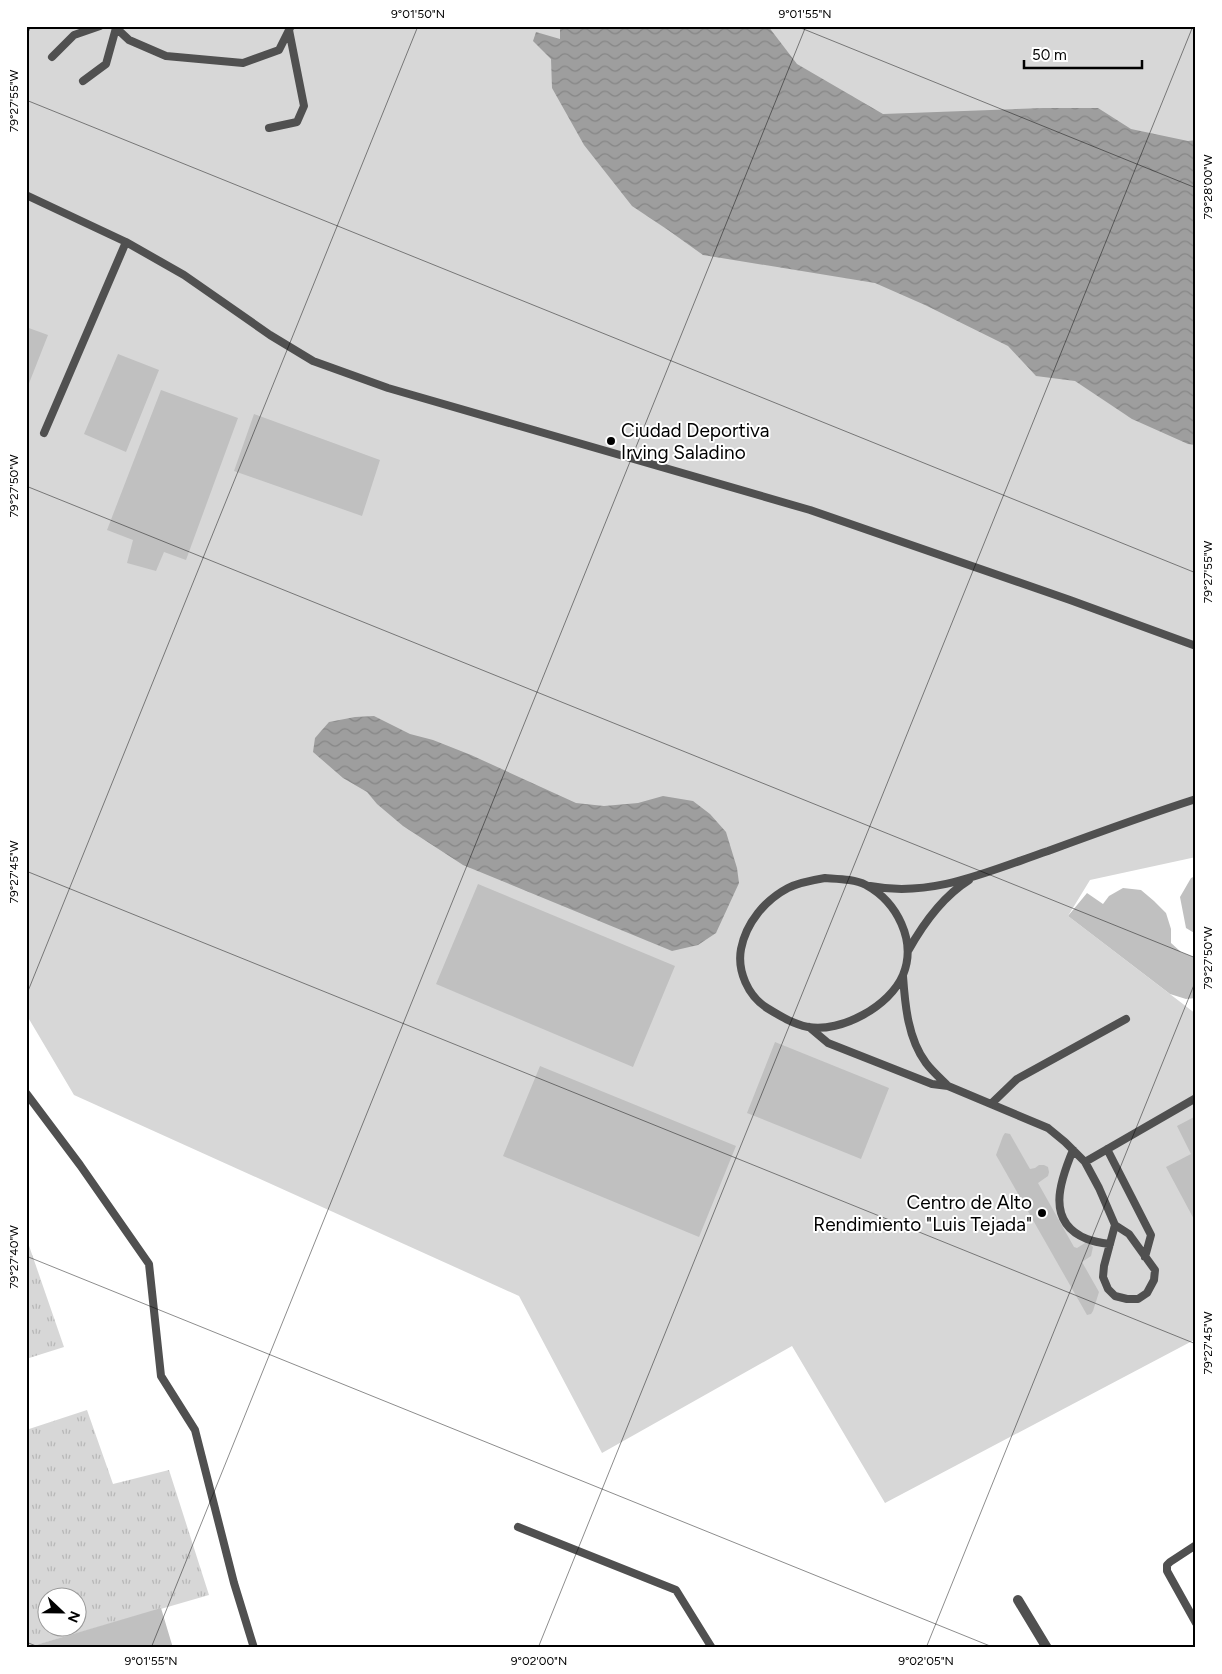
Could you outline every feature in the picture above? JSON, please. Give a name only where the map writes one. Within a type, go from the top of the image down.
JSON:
[{"type":"street","points":[[1018,1600],[1047,1648]]},
{"type":"lane","points":[[52,57],[74,35],[100,26]]},
{"type":"lane","points":[[83,81],[106,64],[115,27],[129,40],[166,56],[243,63],[279,50],[290,28]]},
{"type":"lane","points":[[269,128],[297,122],[304,106],[290,28]]},
{"type":"lane","points":[[26,195],[126,242],[184,275],[270,335],[313,361],[424,399],[810,510],[1079,603],[1196,646]]},
{"type":"lane","points":[[44,433],[126,242]]},
{"type":"lane","points":[[903,975],[892,993],[876,1008],[857,1018],[831,1026],[809,1027],[787,1020],[764,1006],[747,988],[741,971],[741,950],[749,926],[763,906],[789,887],[804,882],[825,878],[845,879],[888,889],[926,889],[975,876],[1196,799]]},
{"type":"lane","points":[[948,1086],[926,1063],[919,1050],[907,1012],[903,975],[908,951],[922,926],[959,887],[975,876]]},
{"type":"lane","points":[[864,884],[882,895],[894,910],[904,931],[908,951]]},
{"type":"lane","points":[[991,1104],[1017,1079],[1126,1019]]},
{"type":"lane","points":[[809,1027],[828,1043],[932,1084],[948,1086],[1048,1128],[1085,1162],[1115,1224],[1129,1234],[1155,1270],[1154,1280],[1147,1292],[1138,1299],[1115,1296],[1108,1289],[1102,1277],[1115,1224]]},
{"type":"lane","points":[[26,1093],[80,1165],[149,1264],[161,1376],[195,1430],[234,1582],[254,1648]]},
{"type":"lane","points":[[1085,1162],[1196,1098]]},
{"type":"lane","points":[[1107,1149],[1150,1235],[1145,1257]]},
{"type":"lane","points":[[1073,1150],[1060,1185],[1059,1199],[1064,1221],[1075,1232],[1087,1239],[1110,1244]]},
{"type":"lane","points":[[518,1527],[676,1590],[712,1648]]},
{"type":"lane","points":[[1196,1545],[1167,1566],[1167,1571],[1196,1623]]},
{"type":"green space","name":"Ciudad Deportiva Irving Saladino","points":[[26,26],[1196,26],[1196,857],[1090,880],[1068,916],[1196,1014],[1196,1339],[885,1503],[792,1346],[602,1453],[519,1296],[74,1095],[26,1014]]},
{"type":"green space","points":[[26,1237],[64,1347],[26,1359]]},
{"type":"green space","points":[[87,1410],[113,1484],[169,1470],[209,1595],[88,1630],[88,1586],[38,1586],[38,1636],[67,1636],[26,1648],[26,1430]]},
{"type":"water","points":[[560,26],[768,26],[797,64],[883,114],[1043,108],[1098,108],[1131,129],[1188,141],[1196,140],[1196,445],[1188,444],[1132,419],[1075,381],[1036,376],[1008,346],[925,305],[875,283],[703,255],[632,206],[584,145],[552,88],[551,59],[533,41],[536,32],[560,39]]},
{"type":"water","points":[[374,716],[410,734],[433,740],[471,755],[576,803],[604,806],[638,803],[663,796],[693,801],[710,814],[726,832],[737,868],[739,883],[716,933],[698,945],[672,951],[463,865],[403,826],[377,804],[367,792],[343,778],[313,752],[315,738],[329,722],[355,717]]},
{"type":"building","points":[[26,327],[48,335],[26,391]]},
{"type":"building","points":[[118,354],[159,370],[126,452],[84,434]]},
{"type":"building","points":[[161,390],[238,418],[186,560],[164,552],[156,571],[127,563],[133,540],[107,530]]},
{"type":"building","points":[[254,414],[380,460],[362,516],[234,471]]},
{"type":"building","points":[[1196,876],[1196,934],[1186,928],[1180,897],[1191,878]]},
{"type":"building","points":[[478,884],[675,966],[633,1067],[436,984]]},
{"type":"building","points":[[1123,888],[1141,890],[1154,901],[1166,913],[1171,929],[1171,943],[1181,952],[1196,958],[1196,998],[1186,999],[1170,994],[1068,916],[1087,893],[1103,904],[1109,896]]},
{"type":"building","points":[[775,1042],[889,1088],[861,1159],[747,1113]]},
{"type":"building","points":[[540,1066],[736,1146],[699,1237],[503,1156]]},
{"type":"building","points":[[1196,1116],[1196,1223],[1166,1167],[1191,1154],[1177,1126]]},
{"type":"building","name":"Centro de Alto Rendimiento \"Luis Tejada\"","points":[[1005,1133],[1010,1134],[1030,1169],[1039,1165],[1048,1167],[1048,1176],[1038,1183],[1074,1247],[1077,1248],[1085,1243],[1093,1247],[1091,1256],[1082,1262],[1099,1292],[1091,1314],[1087,1315],[996,1155]]},
{"type":"building","points":[[161,1608],[173,1648],[29,1648],[66,1636],[88,1636],[88,1630]]},
{"type":"place","name":"Ciudad Deportiva Irving Saladino","points":[[611,441]]},
{"type":"place","name":"Centro de Alto Rendimiento \"Luis Tejada\"","points":[[1042,1213]]}]
